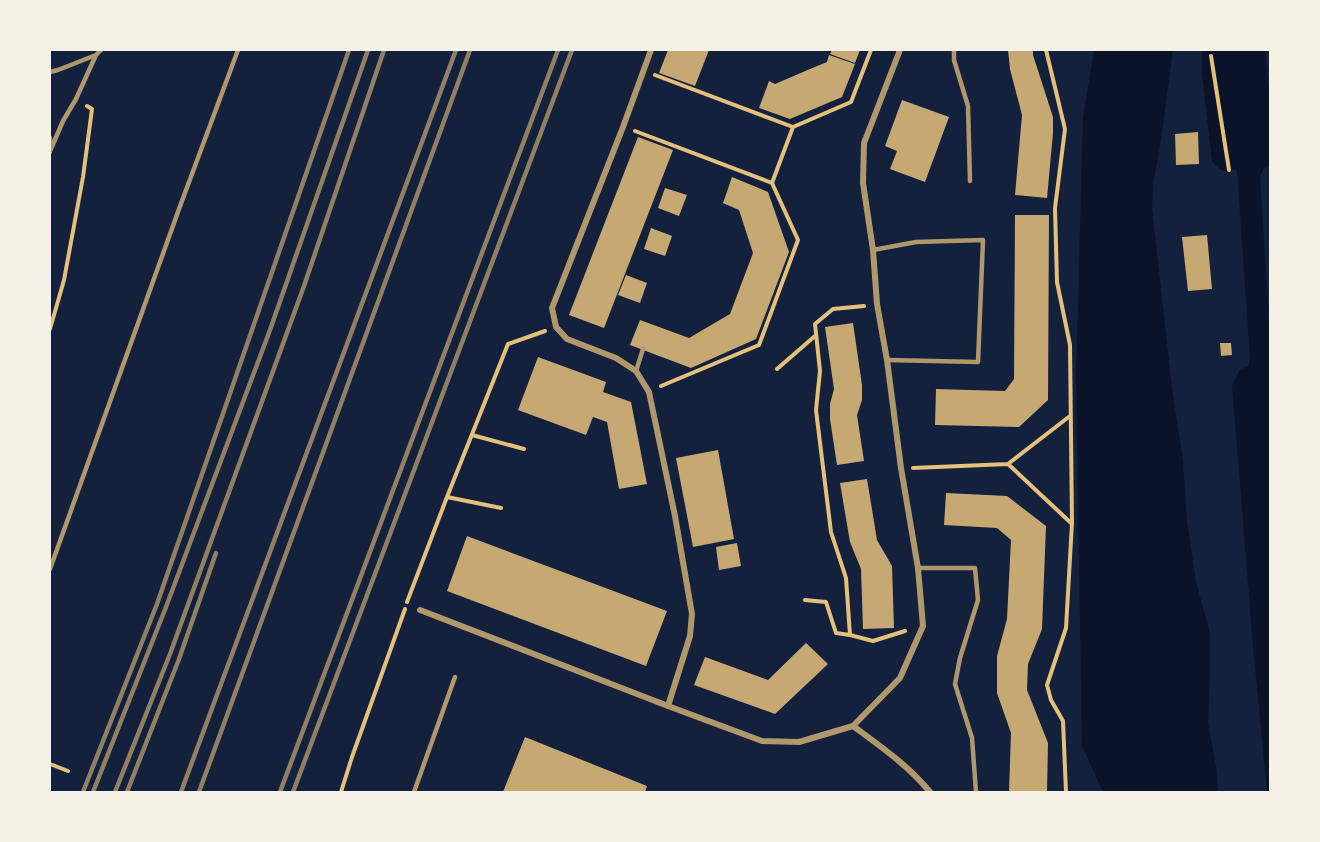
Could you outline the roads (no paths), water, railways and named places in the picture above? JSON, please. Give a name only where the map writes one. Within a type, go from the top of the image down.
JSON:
[{"type":"street","points":[[651,50],[552,308],[556,327],[567,339],[616,358],[636,371],[649,392],[675,516],[692,614],[690,636],[668,706]]},
{"type":"street","points":[[420,610],[762,741],[799,742],[853,726],[900,678],[923,626],[918,568],[901,468],[863,183],[864,143],[900,50]]},
{"type":"street","points":[[853,726],[904,765],[930,792]]},
{"type":"lane","points":[[50,150],[96,55],[101,50]]},
{"type":"lane","points":[[50,569],[182,199],[238,50]]},
{"type":"lane","points":[[954,50],[954,60],[968,106],[970,181]]},
{"type":"lane","points":[[50,72],[96,55]]},
{"type":"lane","points":[[50,138],[50,150]]},
{"type":"lane","points":[[873,250],[916,242],[984,240],[978,362],[887,360]]},
{"type":"lane","points":[[636,371],[643,349]]},
{"type":"lane","points":[[918,568],[975,568],[978,600],[960,658],[955,684],[972,738],[976,792]]},
{"type":"lane","points":[[414,792],[455,677]]},
{"type":"water","points":[[1094,50],[1173,50],[1153,185],[1152,207],[1172,388],[1183,461],[1187,521],[1196,582],[1210,633],[1208,723],[1218,792],[1103,792],[1082,746],[1076,377],[1083,117]]},
{"type":"water","points":[[1202,50],[1265,50],[1270,102],[1270,167],[1264,168],[1260,177],[1270,335],[1270,792],[1267,792],[1253,646],[1232,385],[1240,369],[1248,367],[1250,358],[1237,171],[1235,169],[1223,171],[1212,161],[1202,74]]},
{"type":"railway","points":[[83,792],[157,604],[349,50]]},
{"type":"railway","points":[[93,792],[166,607],[270,330],[368,50]]},
{"type":"railway","points":[[115,792],[170,654],[304,286],[384,50]]},
{"type":"railway","points":[[181,792],[456,50]]},
{"type":"railway","points":[[199,792],[470,50]]},
{"type":"railway","points":[[280,792],[558,50]]},
{"type":"railway","points":[[293,792],[572,50]]},
{"type":"railway","points":[[127,792],[179,659],[216,553]]}]
